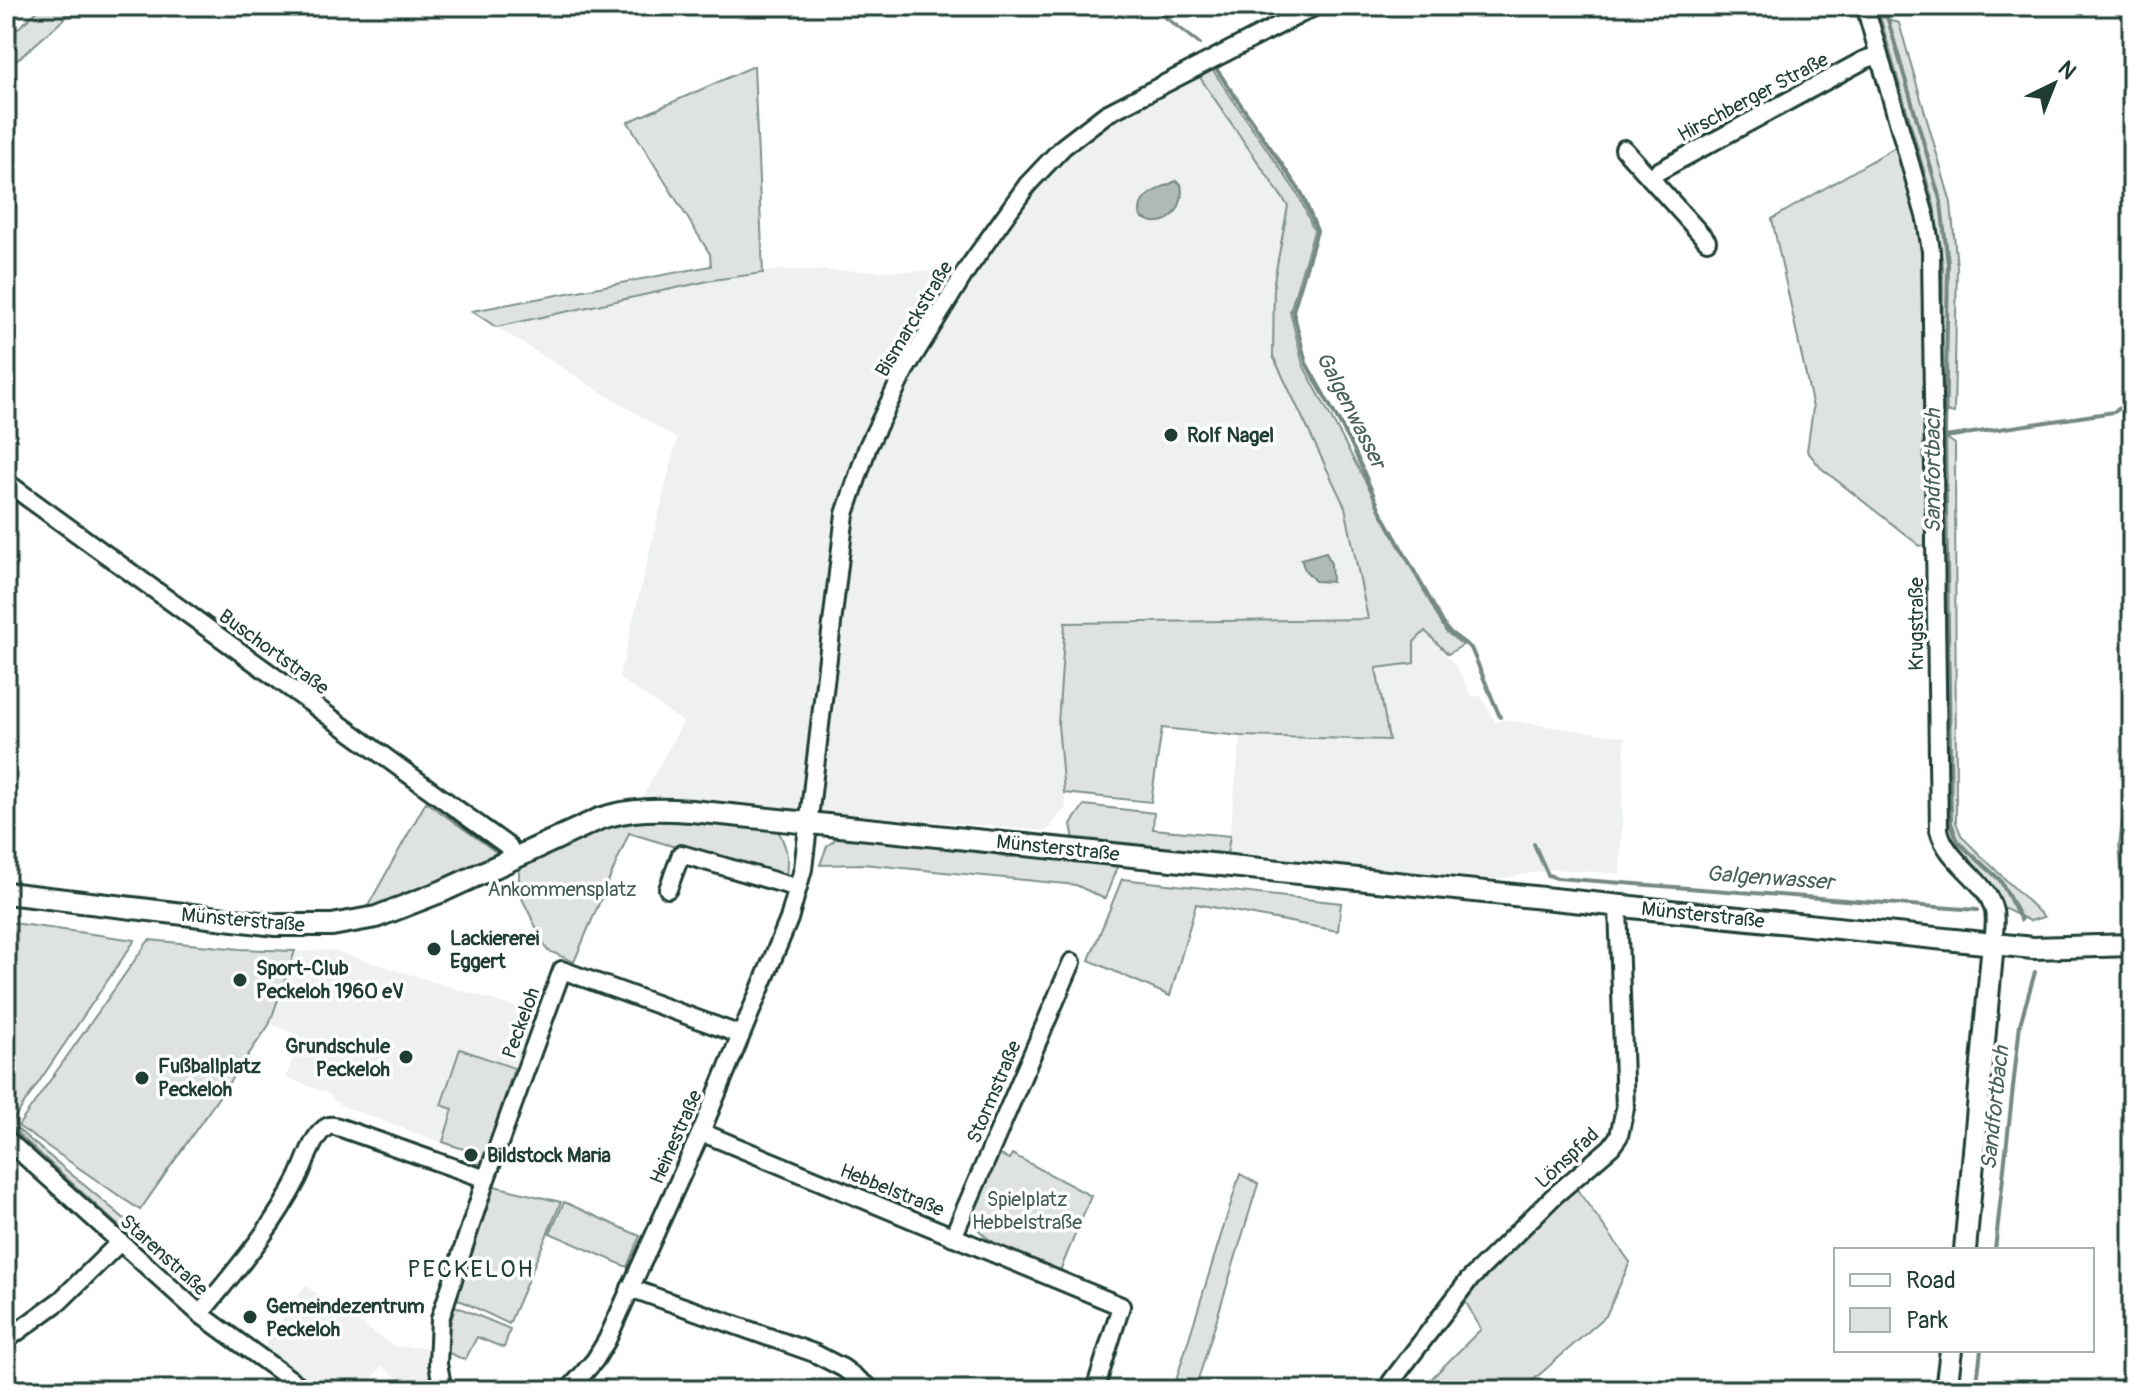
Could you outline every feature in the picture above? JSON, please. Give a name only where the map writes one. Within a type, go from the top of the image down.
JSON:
[{"type":"main road","name":"Münsterstraße","points":[[6,893],[276,925],[332,925],[376,917],[408,906],[599,819],[634,811],[692,811],[2033,948],[2132,945]]},
{"type":"main road","points":[[1965,1248],[1993,943]]},
{"type":"main road","points":[[1946,1390],[1951,1352]]},
{"type":"street","name":"Bismarckstraße","points":[[808,823],[845,514],[868,446],[905,370],[941,309],[1028,184],[1063,147],[1106,114],[1316,6]]},
{"type":"street","name":"Krugstraße","points":[[1865,6],[1926,219],[1931,251],[1939,830],[1946,851],[1986,893],[1994,910],[1993,943]]},
{"type":"street","name":"Hirschberger Straße","points":[[1650,178],[1878,55]]},
{"type":"street","points":[[1624,149],[1707,241]]},
{"type":"street","name":"Buschortstraße","points":[[6,482],[509,847],[513,858]]},
{"type":"street","name":"Heinestraße","points":[[569,1390],[595,1360],[630,1288],[783,940],[798,888],[808,823]]},
{"type":"street","points":[[668,889],[681,854],[798,888]]},
{"type":"street","name":"Lönspfad","points":[[1391,1382],[1468,1281],[1619,1136],[1625,1108],[1618,906]]},
{"type":"street","name":"Stormstraße","points":[[953,1237],[1072,962]]},
{"type":"street","name":"Peckeloh","points":[[443,1390],[438,1364],[440,1319],[486,1179],[562,970],[741,1035]]},
{"type":"street","points":[[200,1314],[287,1200],[318,1135],[327,1127],[332,1125],[486,1179]]},
{"type":"street","name":"Hebbelstraße","points":[[701,1132],[1121,1306],[1095,1390]]},
{"type":"street","name":"Starenstraße","points":[[6,1139],[200,1314],[298,1388]]},
{"type":"street","points":[[6,1340],[61,1300],[119,1243]]},
{"type":"street","points":[[630,1288],[814,1353],[843,1368],[872,1390]]},
{"type":"shaded area","points":[[1199,76],[1288,206],[1274,281],[1273,356],[1345,507],[1368,620],[1065,623],[1058,724],[1066,807],[1047,831],[643,796],[683,722],[619,678],[677,439],[496,327],[713,280],[778,270],[977,272],[1037,188],[1070,152],[1111,120]]},
{"type":"shaded area","points":[[1176,181],[1181,184],[1182,193],[1172,216],[1158,222],[1141,217],[1140,209],[1145,198]]},
{"type":"shaded area","points":[[1326,552],[1331,564],[1332,582],[1315,581],[1305,570],[1301,559]]},
{"type":"shaded area","points":[[1425,632],[1457,667],[1472,697],[1480,695],[1495,722],[1504,720],[1625,737],[1620,874],[1554,869],[1498,879],[1227,854],[1241,736],[1388,740],[1376,668],[1414,663],[1414,643]]},
{"type":"shaded area","name":"Grundschule Peckeloh","points":[[332,950],[533,1013],[484,1161],[479,1165],[469,1164],[471,1153],[342,1106],[326,1092],[286,1078],[300,1036],[263,1021],[250,954]]},
{"type":"shaded area","points":[[305,1285],[393,1346],[430,1348],[433,1387],[413,1390],[382,1366],[364,1389],[360,1386],[357,1390],[323,1390],[264,1347]]},
{"type":"green space","points":[[43,6],[79,6],[6,70],[6,39]]},
{"type":"green space","points":[[1880,16],[1899,23],[1951,203],[1957,267],[1954,413],[1942,410],[1943,266],[1934,205]]},
{"type":"green space","points":[[754,66],[763,273],[713,280],[496,327],[472,311],[711,266],[710,254],[628,122]]},
{"type":"green space","points":[[1212,69],[1299,196],[1314,231],[1290,311],[1303,365],[1446,632],[1463,645],[1448,654],[1425,631],[1414,642],[1414,663],[1376,668],[1389,740],[1241,736],[1162,728],[1151,802],[1064,793],[1058,724],[1065,623],[1368,619],[1345,507],[1273,356],[1274,281],[1288,206],[1199,76]]},
{"type":"green space","points":[[1899,145],[1919,220],[1924,254],[1928,544],[1920,546],[1821,468],[1807,451],[1813,408],[1772,219]]},
{"type":"green space","points":[[1942,435],[1955,444],[1956,822],[1962,837],[2044,917],[2030,921],[2001,907],[1955,851],[1947,836]]},
{"type":"green space","points":[[2132,757],[2132,917],[2125,917],[2119,844]]},
{"type":"green space","points":[[426,802],[499,854],[385,907],[364,913]]},
{"type":"green space","points":[[1084,805],[1154,813],[1153,829],[1230,836],[1227,854],[1074,840],[1071,824]]},
{"type":"green space","name":"Ankommensplatz","points":[[642,817],[778,831],[787,855],[785,880],[629,833],[574,962],[547,950],[519,892],[519,865],[615,821]]},
{"type":"green space","points":[[841,835],[959,846],[1008,857],[1056,857],[1118,864],[1105,899],[1076,885],[863,864],[820,865],[827,846]]},
{"type":"green space","points":[[1122,879],[1341,903],[1338,931],[1196,904],[1170,996],[1089,960]]},
{"type":"green space","points":[[6,922],[135,940],[9,1126],[6,1124]]},
{"type":"green space","name":"Fußballplatz Peckeloh","points":[[149,940],[295,951],[269,1025],[140,1210],[18,1126]]},
{"type":"green space","points":[[460,1049],[514,1068],[484,1160],[480,1164],[470,1163],[472,1152],[443,1142],[453,1109],[441,1105]]},
{"type":"green space","points":[[16,1128],[139,1231],[133,1239],[14,1130]]},
{"type":"green space","name":"Spielplatz Hebbelstraße","points":[[998,1154],[1009,1159],[1012,1154],[1091,1196],[1060,1271],[1006,1249],[981,1232],[974,1222],[977,1196]]},
{"type":"green space","points":[[1240,1174],[1258,1184],[1195,1390],[1173,1390]]},
{"type":"green space","points":[[494,1186],[561,1202],[509,1324],[453,1297]]},
{"type":"green space","points":[[1576,1188],[1630,1262],[1606,1316],[1522,1390],[1420,1390],[1481,1329],[1464,1299]]},
{"type":"green space","points":[[564,1202],[640,1236],[627,1267],[550,1233]]},
{"type":"green space","points":[[455,1306],[510,1329],[504,1348],[477,1337],[465,1360],[449,1353],[449,1329]]},
{"type":"waterway","name":"Galgenwasser","points":[[1151,6],[1200,44]]},
{"type":"waterway","name":"Sandfortbach","points":[[1884,6],[1941,203],[1948,264],[1945,437],[1951,823],[1958,842],[2000,880],[2021,920]]},
{"type":"waterway","name":"Galgenwasser","points":[[1215,67],[1302,194],[1317,231],[1293,311],[1306,363],[1352,445],[1380,510],[1447,630],[1471,648],[1500,717]]},
{"type":"waterway","points":[[1945,437],[2114,412],[2132,400]]},
{"type":"waterway","name":"Galgenwasser","points":[[1534,844],[1548,875],[1557,878],[1977,910]]},
{"type":"waterway","name":"Sandfortbach","points":[[1995,1248],[2020,1024],[2035,972]]},
{"type":"waterway","name":"Sandfortbach","points":[[1976,1390],[1981,1352]]},
{"type":"place","name":"Rolf Nagel","points":[[1171,435]]},
{"type":"place","name":"Lackiererei Eggert","points":[[434,949]]},
{"type":"place","name":"Sport-Club Peckeloh 1960 eV","points":[[240,980]]},
{"type":"place","name":"Grundschule Peckeloh","points":[[406,1057]]},
{"type":"place","name":"Fußballplatz Peckeloh","points":[[142,1078]]},
{"type":"place","name":"Bildstock Maria","points":[[471,1155]]},
{"type":"place","name":"Gemeindezentrum Peckeloh","points":[[250,1317]]},
{"type":"district","name":"PECKELOH","points":[[471,1269]]}]
